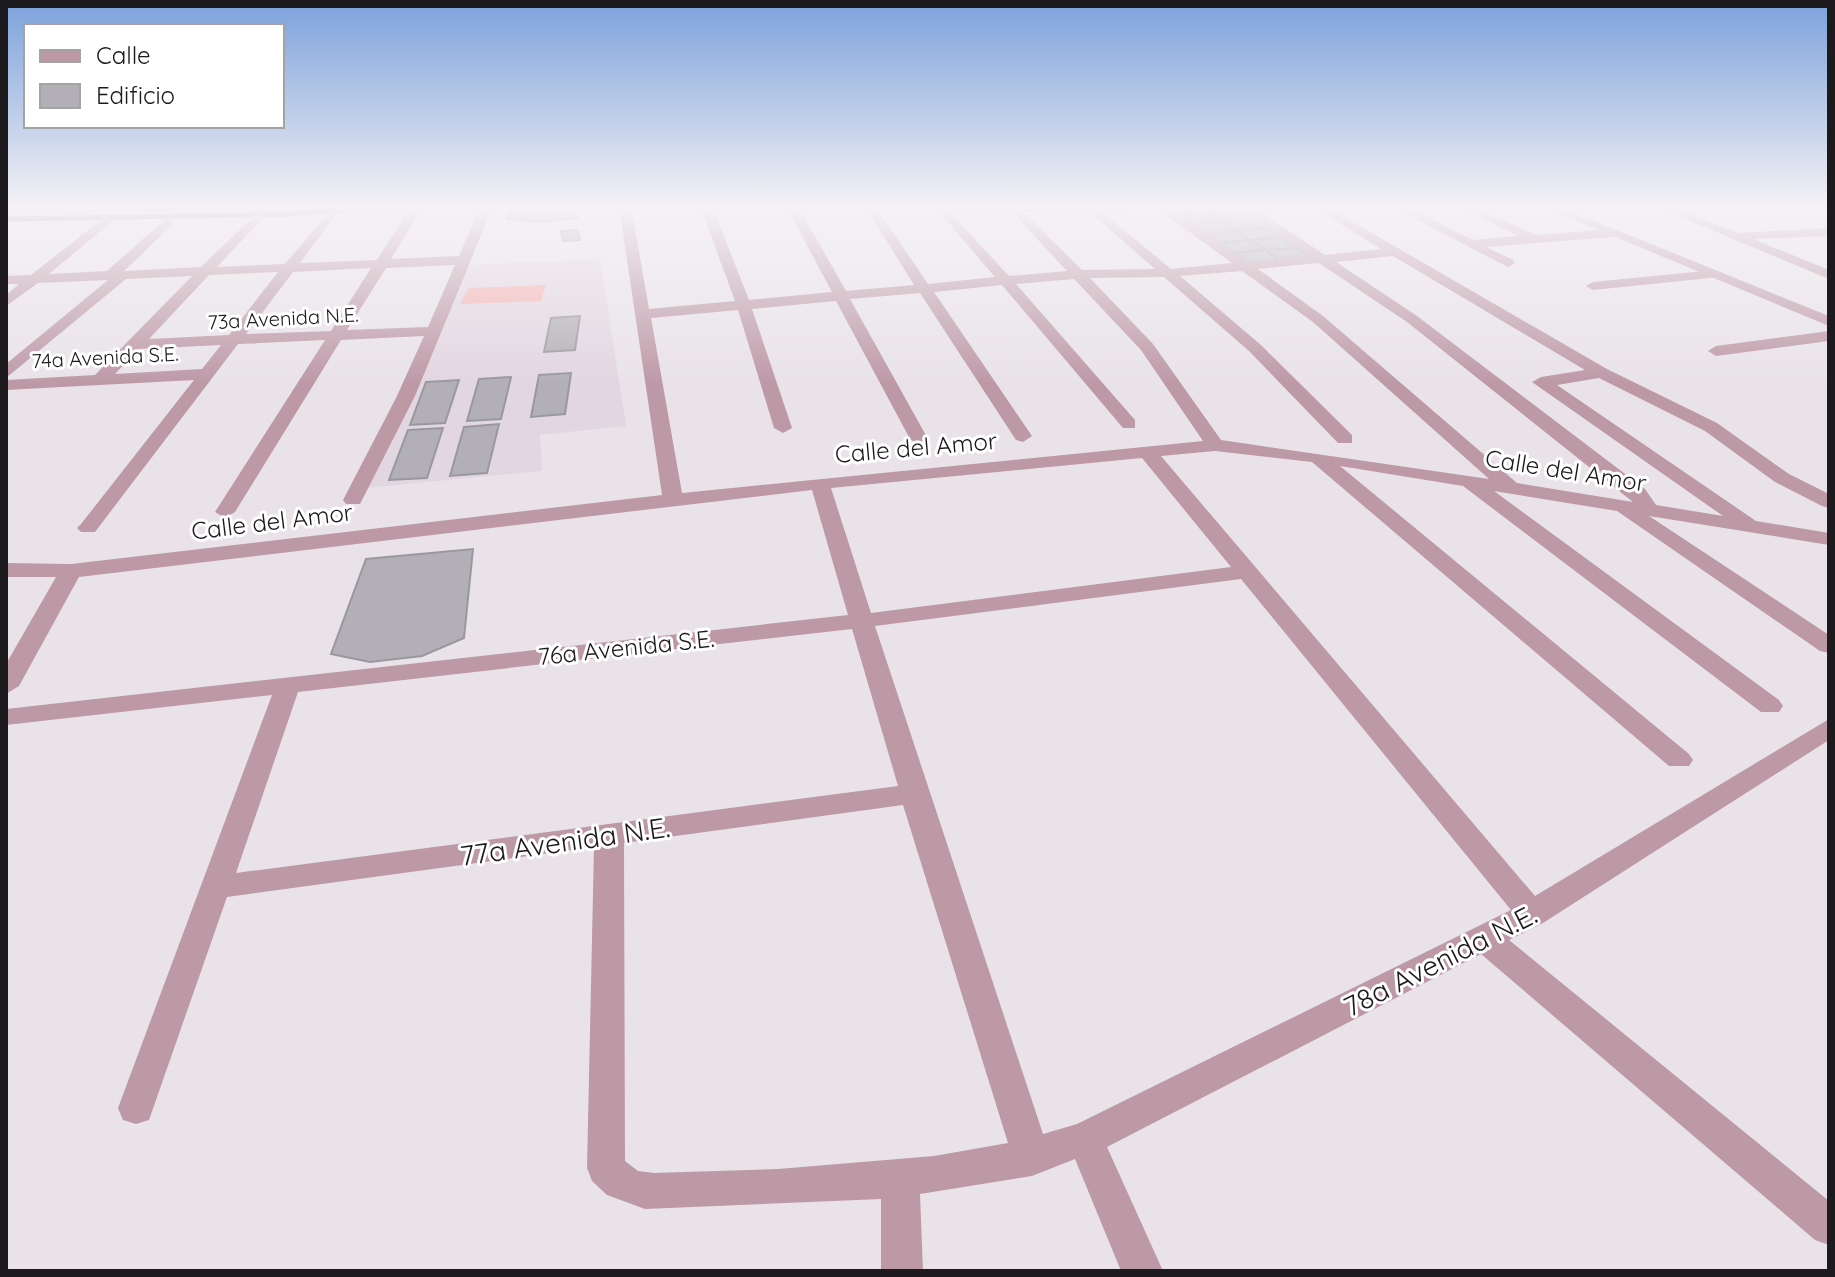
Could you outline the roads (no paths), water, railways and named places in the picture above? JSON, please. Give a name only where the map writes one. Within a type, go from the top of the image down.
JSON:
[{"type":"street","points":[[6,302],[53,266]]},
{"type":"street","points":[[6,373],[125,266]]},
{"type":"street","points":[[100,380],[213,266]]},
{"type":"street","points":[[88,528],[290,266]]},
{"type":"street","points":[[6,280],[367,266]]},
{"type":"street","points":[[225,512],[378,266]]},
{"type":"street","points":[[353,500],[463,266]]},
{"type":"street","points":[[636,266],[673,500]]},
{"type":"street","points":[[729,266],[783,428]]},
{"type":"street","points":[[825,266],[919,439]]},
{"type":"street","points":[[908,266],[1023,436]]},
{"type":"street","points":[[993,266],[1129,424]]},
{"type":"street","points":[[1071,266],[1147,347],[1215,445]]},
{"type":"street","points":[[1161,266],[1255,348],[1345,439]]},
{"type":"street","points":[[1244,266],[1318,319],[1511,488]]},
{"type":"street","points":[[645,314],[1079,274],[1170,273],[1249,266]]},
{"type":"street","points":[[1335,266],[1412,319],[1638,493],[1649,510]]},
{"type":"street","points":[[1420,266],[1601,373],[1711,427],[1782,478],[1829,502]]},
{"type":"street","points":[[1693,266],[1829,321]]},
{"type":"street","points":[[1806,266],[1829,275]]},
{"type":"street","points":[[1593,286],[1714,274]]},
{"type":"street","name":"73a Avenida N.E.","points":[[135,344],[434,331]]},
{"type":"street","points":[[1716,351],[1829,336]]},
{"type":"street","points":[[1601,373],[1541,382],[1752,526]]},
{"type":"street","name":"74a Avenida S.E.","points":[[6,385],[206,374]]},
{"type":"street","name":"Calle del Amor","points":[[6,570],[71,571],[820,483],[1215,445],[1317,457],[1825,540]]},
{"type":"street","points":[[1147,451],[1532,914]]},
{"type":"street","points":[[1317,457],[1679,760]]},
{"type":"street","points":[[1466,481],[1770,706]]},
{"type":"street","points":[[820,483],[914,794],[1032,1158]]},
{"type":"street","points":[[1619,505],[1829,646]]},
{"type":"street","points":[[6,686],[71,571]]},
{"type":"street","name":"76a Avenida S.E.","points":[[6,717],[861,621],[1245,572]]},
{"type":"street","points":[[136,1108],[288,685]]},
{"type":"street","name":"78a Avenida N.E.","points":[[609,836],[606,1168],[618,1183],[637,1192],[674,1192],[900,1181],[1032,1158],[1085,1139],[1532,914],[1829,728]]},
{"type":"street","name":"77a Avenida N.E.","points":[[215,887],[914,794]]},
{"type":"street","points":[[1484,938],[1829,1226]]},
{"type":"street","points":[[1085,1139],[1142,1271]]},
{"type":"street","points":[[900,1181],[902,1271]]}]
